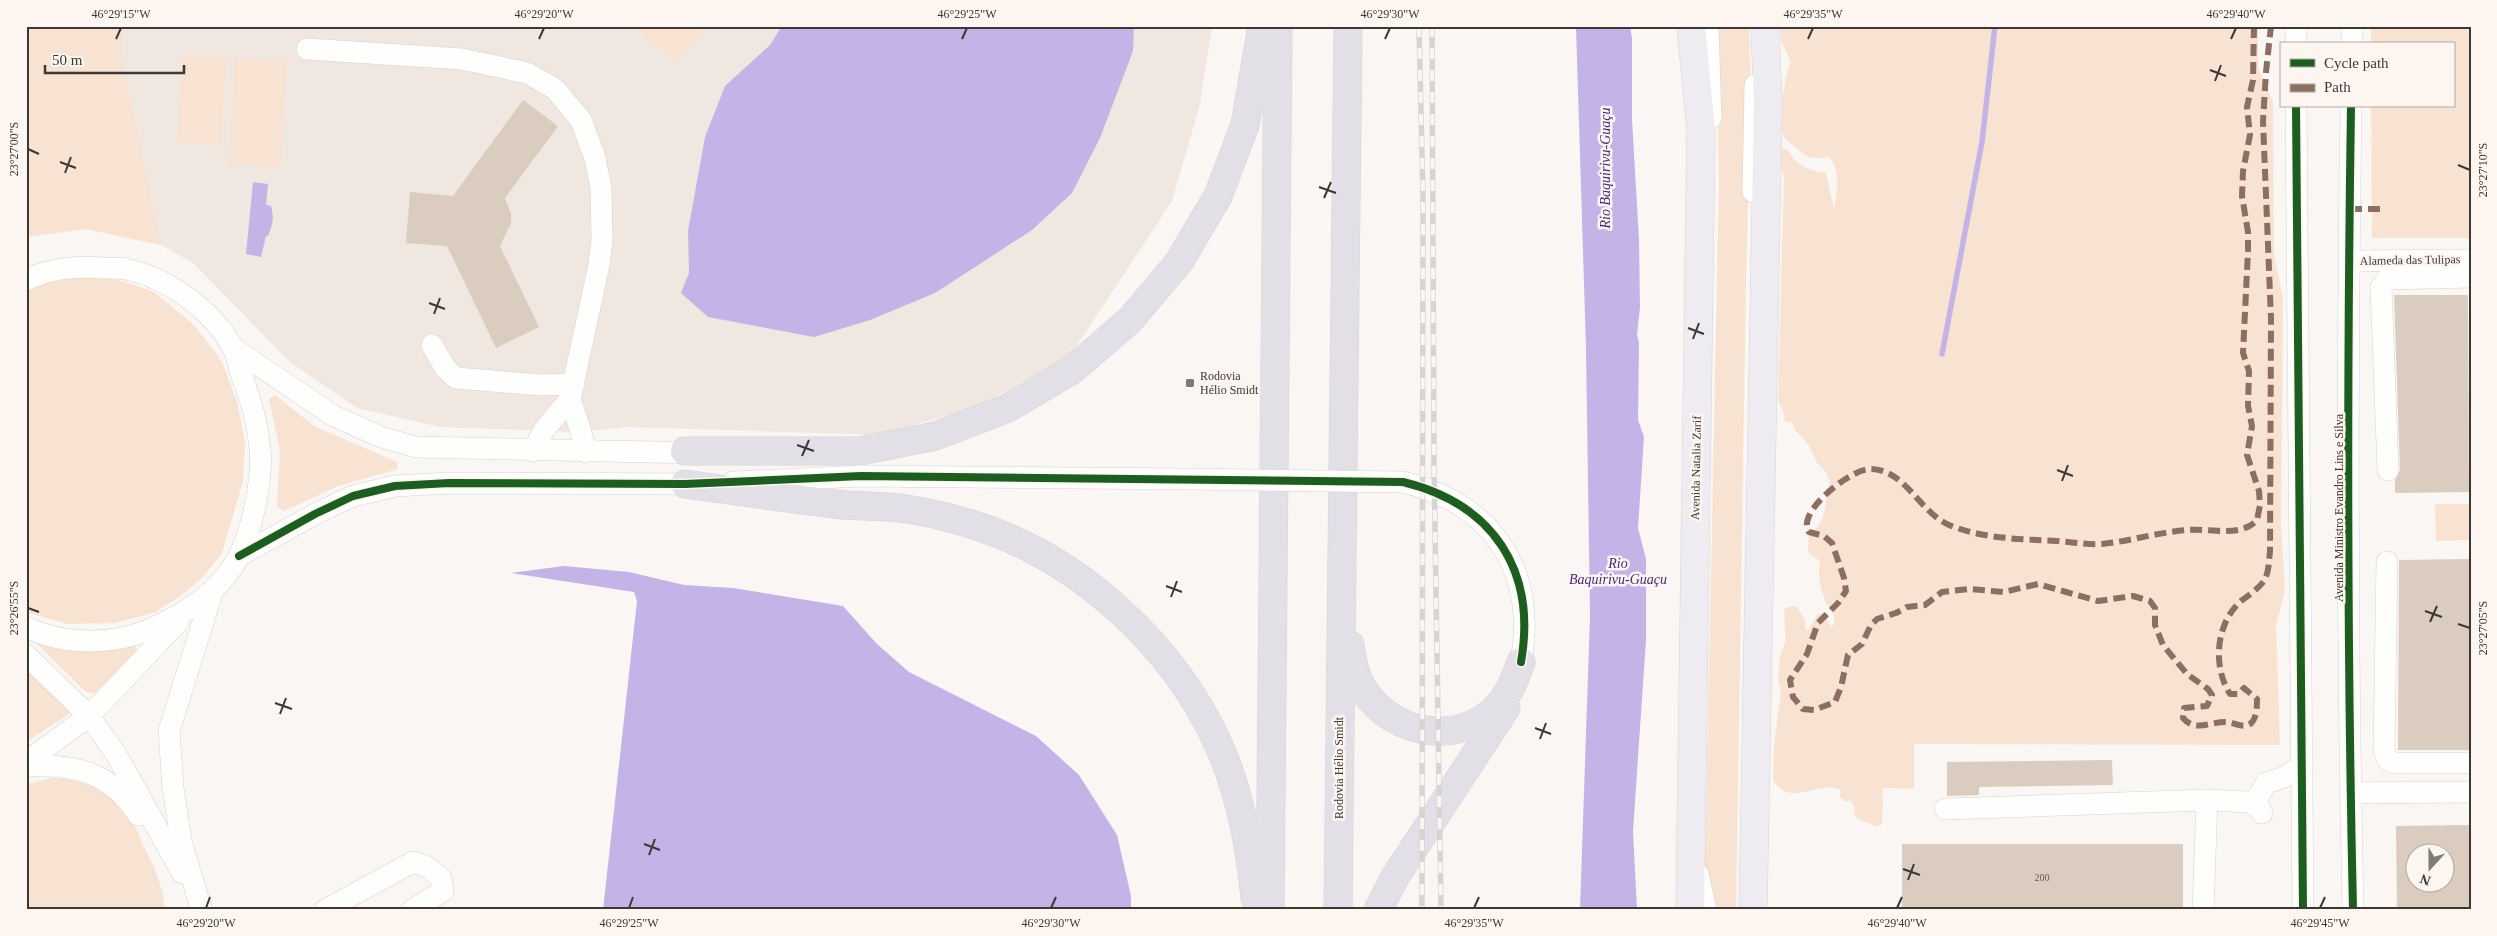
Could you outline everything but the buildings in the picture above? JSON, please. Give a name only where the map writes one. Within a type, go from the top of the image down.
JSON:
[{"type":"highway","points":[[685,451],[860,451],[935,436],[1006,409],[1072,370],[1130,320],[1179,262],[1218,196],[1245,125],[1262,26]]},
{"type":"highway","points":[[1270,910],[1278,26]]},
{"type":"highway","name":"Rodovia Hélio Smidt","points":[[1338,910],[1340,573],[1348,26]]},
{"type":"highway","points":[[686,484],[837,504],[905,509],[972,524],[1036,551],[1094,588],[1145,634],[1187,688],[1220,748],[1239,801],[1251,856],[1256,910]]},
{"type":"highway","points":[[1340,573],[1353,665],[1358,679],[1375,705],[1400,723],[1414,728],[1440,732],[1465,728],[1477,722],[1498,706],[1506,696],[1520,662]]},
{"type":"highway","points":[[1378,910],[1395,877],[1503,713],[1512,697],[1520,662]]},
{"type":"main road","name":"Avenida Natalia Zarif","points":[[1690,910],[1701,131],[1691,26]]},
{"type":"main road","points":[[1753,910],[1768,114],[1765,26]]},
{"type":"street","points":[[1706,910],[1698,875],[1712,220],[1711,54],[1708,26]]},
{"type":"street","points":[[1741,910],[1755,81],[1753,26]]},
{"type":"street","points":[[2296,26],[2296,42]]},
{"type":"street","points":[[2352,26],[2352,42]]},
{"type":"street","points":[[307,49],[462,59],[527,73],[555,89],[571,105],[581,120],[595,158],[601,188],[602,241],[600,265],[572,391],[544,430],[533,451]]},
{"type":"street","points":[[2296,108],[2303,910]]},
{"type":"street","name":"Avenida Ministro Evandro Lins e Silva","points":[[2351,108],[2349,261],[2350,793],[2353,910]]},
{"type":"street","name":"Alameda das Tulipas","points":[[2349,261],[2471,260]]},
{"type":"street","points":[[26,280],[38,274],[60,269],[85,267],[126,270],[159,281],[190,301],[215,323],[233,348],[254,409],[261,451],[255,508],[239,556],[213,590],[188,610],[89,716],[26,764]]},
{"type":"street","points":[[2388,470],[2381,287],[2383,282],[2386,279],[2471,278]]},
{"type":"street","points":[[432,345],[445,368],[456,378],[542,385],[572,391]]},
{"type":"street","points":[[233,348],[334,416],[381,437],[416,446],[584,452],[685,451],[861,476]]},
{"type":"street","points":[[572,391],[584,452]]},
{"type":"street","points":[[239,556],[315,514],[353,496],[395,486],[449,483],[686,484],[861,476],[1403,482],[1426,487],[1456,501],[1487,526],[1502,546],[1513,567],[1521,590],[1525,622],[1520,662]]},
{"type":"street","points":[[2387,562],[2384,750],[2388,760],[2394,763],[2471,763]]},
{"type":"street","points":[[202,909],[181,841],[173,788],[169,731],[213,590]]},
{"type":"street","points":[[26,628],[62,638],[90,641],[123,639],[150,630],[188,610]]},
{"type":"street","points":[[26,655],[89,716],[116,754],[202,909]]},
{"type":"street","points":[[26,764],[70,767],[92,774],[110,784],[128,799],[202,909]]},
{"type":"street","points":[[1945,809],[2207,800],[2248,802],[2258,809],[2266,783],[2282,778],[2302,766]]},
{"type":"street","points":[[2282,778],[2302,790]]},
{"type":"street","points":[[2350,793],[2471,792]]},
{"type":"street","points":[[2203,910],[2207,800]]},
{"type":"street","points":[[325,910],[413,862],[420,862],[441,878],[443,891],[412,910]]},
{"type":"shaded area","points":[[26,26],[1212,26],[1200,104],[1172,201],[1070,356],[977,407],[878,435],[627,427],[581,432],[440,427],[357,408],[290,362],[193,263],[161,245]]},
{"type":"shaded area","points":[[26,26],[124,26],[120,51],[161,245],[86,229],[26,237]]},
{"type":"shaded area","points":[[631,26],[705,26],[678,61]]},
{"type":"shaded area","points":[[1716,26],[1749,26],[1751,93],[1746,277],[1736,910],[1713,910],[1705,865],[1719,183]]},
{"type":"shaded area","points":[[1780,26],[2258,26],[2258,68],[2273,102],[2274,255],[2283,298],[2281,527],[2285,590],[2276,625],[2280,745],[1914,744],[1914,789],[1883,788],[1882,824],[1876,826],[1862,821],[1855,816],[1854,806],[1850,801],[1844,801],[1840,797],[1841,790],[1822,788],[1796,793],[1781,789],[1773,781],[1774,745],[1781,691],[1778,679],[1780,657],[1786,640],[1784,610],[1788,607],[1796,606],[1805,619],[1805,628],[1808,631],[1817,615],[1824,613],[1831,627],[1834,624],[1833,614],[1821,589],[1820,561],[1808,552],[1809,536],[1819,525],[1823,517],[1830,482],[1826,472],[1817,463],[1808,444],[1794,429],[1793,423],[1785,421],[1783,410],[1778,401],[1784,178],[1780,160],[1781,150],[1785,149],[1796,161],[1807,168],[1826,173],[1834,209],[1837,175],[1833,162],[1829,157],[1813,158],[1807,156],[1785,139],[1782,132],[1782,100],[1791,61],[1781,41]]},
{"type":"shaded area","points":[[2371,26],[2471,26],[2471,238],[2372,238],[2371,108],[2454,108],[2454,42],[2371,42]]},
{"type":"shaded area","points":[[182,55],[226,58],[221,146],[177,143]]},
{"type":"shaded area","points":[[235,57],[287,61],[280,167],[229,164]]},
{"type":"shaded area","points":[[80,275],[119,280],[154,292],[195,326],[222,362],[237,402],[245,441],[243,481],[222,553],[203,577],[179,597],[155,612],[115,623],[68,624],[26,612],[26,292],[51,281]]},
{"type":"shaded area","points":[[275,395],[314,426],[397,462],[398,469],[338,486],[284,511],[277,506],[280,450],[269,399]]},
{"type":"shaded area","points":[[2435,504],[2471,504],[2471,540],[2436,541]]},
{"type":"shaded area","points":[[41,640],[134,645],[138,651],[95,693],[86,692],[38,645]]},
{"type":"shaded area","points":[[26,659],[72,712],[26,742]]},
{"type":"shaded area","points":[[51,778],[82,782],[102,790],[111,795],[126,810],[134,823],[157,876],[165,910],[26,910],[26,785]]},
{"type":"water","points":[[782,26],[1134,26],[1133,51],[1100,138],[1072,193],[1032,230],[935,293],[870,320],[814,337],[708,317],[681,293],[689,273],[688,231],[705,137],[725,86],[770,45]]},
{"type":"water","name":"Rio Baquirivu-Guaçu","points":[[1576,26],[1630,26],[1632,38],[1632,119],[1639,240],[1638,420],[1644,437],[1638,528],[1646,559],[1646,640],[1633,831],[1637,910],[1580,910],[1590,616],[1586,348]]},
{"type":"water","points":[[253,182],[268,184],[266,205],[271,206],[272,214],[271,228],[268,236],[266,236],[261,257],[246,254]]},
{"type":"water","points":[[564,566],[629,572],[684,585],[733,588],[843,606],[877,644],[909,672],[1036,736],[1079,775],[1117,835],[1131,896],[1131,910],[603,910],[637,601],[634,592],[511,573]]},
{"type":"waterway","points":[[1942,354],[1982,142],[1995,26]]},
{"type":"railway","points":[[1419,26],[1423,196],[1422,910]]},
{"type":"railway","points":[[1432,26],[1434,465],[1441,910]]},
{"type":"marked path","points":[[2254,26],[2253,80],[2247,107],[2250,135],[2243,171],[2242,196],[2248,232],[2243,353],[2249,371],[2248,406],[2252,426],[2247,455],[2259,491],[2260,505],[2257,520],[2250,526],[2234,531],[2177,531],[2102,544],[2002,538],[1962,530],[1949,525],[1929,511],[1894,476],[1883,471],[1871,469],[1862,471],[1839,483],[1827,493],[1817,503],[1810,514],[1807,524],[1809,532],[1824,536],[1832,543],[1844,578],[1846,591],[1838,603],[1818,623],[1807,654],[1790,680],[1793,697],[1803,709],[1814,710],[1835,702],[1841,687],[1848,655],[1862,644],[1871,625],[1877,619],[1907,607],[1925,605],[1942,592],[1969,589],[2004,592],[2038,584],[2098,601],[2133,596],[2150,601],[2155,608],[2155,625],[2163,645],[2187,674],[2208,689],[2212,695],[2207,706],[2184,708],[2183,718],[2198,726],[2221,722],[2244,726],[2252,722],[2256,712],[2257,699],[2244,688],[2238,694],[2230,694],[2224,683],[2221,671],[2219,645],[2226,621],[2233,610],[2266,578],[2270,551],[2271,319],[2263,121],[2271,26]]},
{"type":"marked path","points":[[2350,209],[2381,209]]},
{"type":"cycle path","points":[[2296,108],[2303,910]]},
{"type":"cycle path","points":[[2351,108],[2348,508],[2353,910]]},
{"type":"cycle path","points":[[239,556],[315,514],[353,496],[395,486],[449,483],[685,484],[861,476],[1403,482],[1435,492],[1462,506],[1484,524],[1502,546],[1514,570],[1522,598],[1524,629],[1521,662]]},
{"type":"place","name":"Rodovia Hélio Smidt","points":[[1190,383]]}]
